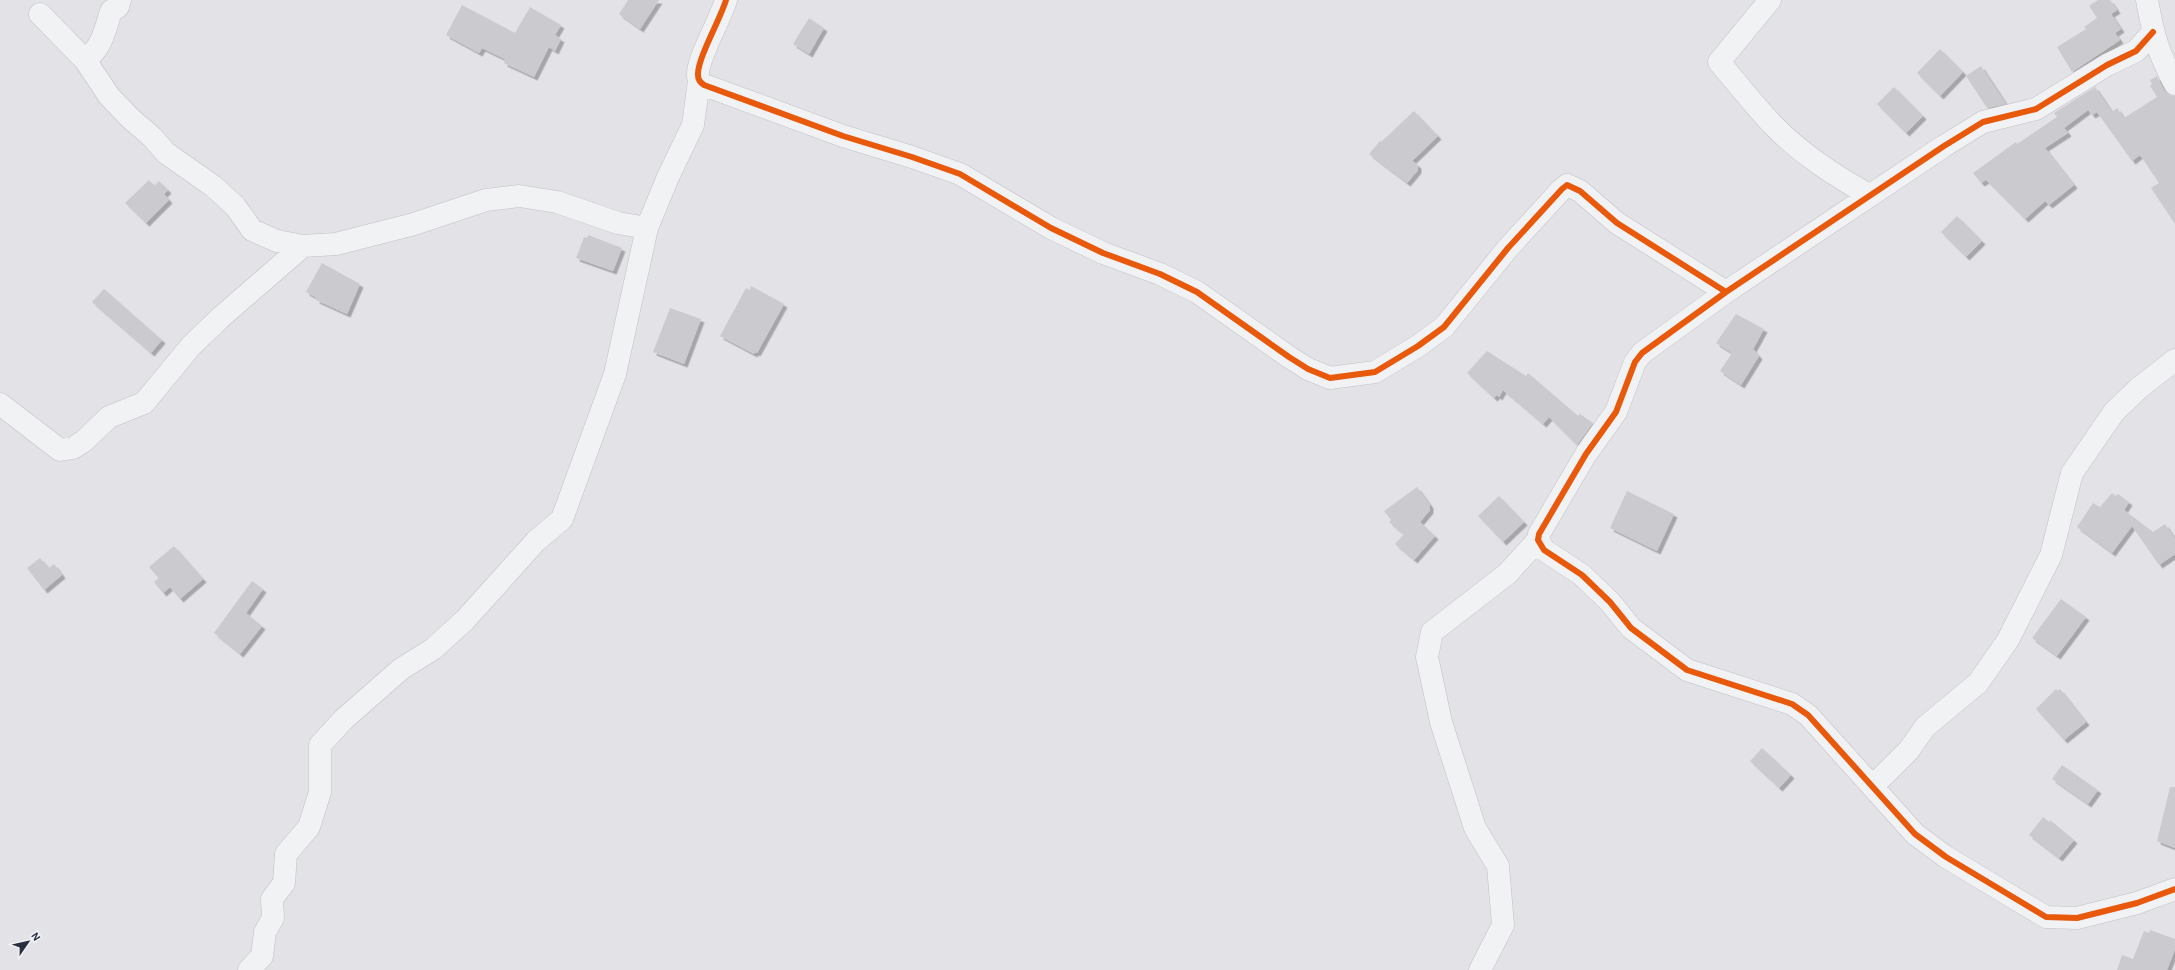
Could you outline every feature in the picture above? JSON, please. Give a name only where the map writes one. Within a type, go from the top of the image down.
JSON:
[{"type":"street","points":[[85,60],[98,48],[107,30],[111,11],[118,6],[120,0]]},
{"type":"street","points":[[249,970],[262,956],[265,932],[273,918],[272,899],[284,883],[286,854],[310,827],[320,792],[320,745],[344,720],[395,674],[433,649],[460,625],[536,541],[562,519],[615,374],[647,228],[668,177],[693,125],[699,81],[698,74],[711,36],[726,0]]},
{"type":"street","points":[[1770,0],[1719,62],[1773,124],[1801,151],[1835,176],[1869,196]]},
{"type":"street","points":[[2147,0],[2153,32],[2161,59],[2175,84]]},
{"type":"street","points":[[40,14],[85,60],[109,96],[130,118],[152,137],[166,153],[213,186],[234,206],[252,230],[276,241],[303,246],[336,244],[414,224],[486,200],[519,196],[557,202],[618,223],[647,228]]},
{"type":"street","points":[[1480,970],[1503,925],[1498,866],[1475,828],[1442,722],[1427,657],[1432,632],[1507,574],[1538,540],[1539,534],[1586,454],[1616,412],[1635,362],[1642,353],[1726,292],[1983,122],[2036,109],[2107,65],[2136,51],[2153,32]]},
{"type":"street","points":[[2136,51],[2161,59]]},
{"type":"street","points":[[699,81],[704,85],[836,134],[912,157],[960,174],[1051,228],[1103,253],[1160,274],[1197,292],[1289,357],[1330,378],[1375,372],[1418,346],[1444,327],[1508,248],[1567,185],[1580,191],[1617,223],[1726,292]]},
{"type":"street","points":[[0,404],[60,450],[73,448],[84,441],[109,416],[144,403],[191,346],[220,318],[303,246]]},
{"type":"street","points":[[1873,786],[1909,750],[1925,727],[1978,683],[2008,640],[2050,555],[2072,473],[2114,412],[2139,388],[2175,360]]},
{"type":"street","points":[[1538,540],[1544,550],[1582,575],[1610,602],[1631,628],[1687,670],[1792,704],[1808,715],[1915,834],[1946,857],[2046,917],[2077,918],[2137,903],[2175,889]]},
{"type":"building","points":[[628,0],[659,0],[640,29],[619,14]]},
{"type":"building","points":[[2098,0],[2110,0],[2117,10],[2111,14],[2121,29],[2115,33],[2120,40],[2072,72],[2057,47],[2086,29],[2084,27],[2097,18],[2089,6]]},
{"type":"building","points":[[462,5],[515,33],[530,7],[561,25],[555,35],[561,39],[555,51],[549,47],[534,77],[504,63],[505,59],[482,48],[479,53],[446,35]]},
{"type":"building","points":[[809,18],[824,28],[809,54],[793,44]]},
{"type":"building","points":[[1940,49],[1963,72],[1940,96],[1917,73]]},
{"type":"building","points":[[1981,66],[2006,104],[1987,108],[1966,76]]},
{"type":"building","points":[[2157,76],[2164,90],[2169,95],[2175,96],[2175,224],[2151,188],[2159,183],[2140,155],[2132,161],[2097,112],[2092,115],[2088,110],[2064,128],[2068,133],[2045,148],[2074,185],[2049,205],[2045,201],[2025,219],[1986,180],[1981,183],[1973,173],[2016,142],[2017,144],[2057,117],[2054,113],[2095,87],[2112,112],[2117,108],[2124,118],[2157,97],[2150,86],[2152,84],[2150,80]]},
{"type":"building","points":[[1894,87],[1923,116],[1906,133],[1877,104]]},
{"type":"building","points":[[1414,111],[1438,136],[1412,161],[1418,165],[1418,170],[1407,183],[1369,154],[1380,141],[1381,142]]},
{"type":"building","points":[[149,180],[154,186],[159,181],[168,190],[164,194],[169,200],[146,223],[125,203]]},
{"type":"building","points":[[1957,216],[1982,241],[1966,257],[1941,232]]},
{"type":"building","points":[[588,235],[622,248],[613,271],[576,258],[584,237],[587,238]]},
{"type":"building","points":[[322,263],[360,284],[347,314],[316,300],[317,298],[306,292]]},
{"type":"building","points":[[751,286],[784,304],[757,353],[755,352],[754,354],[720,336],[746,288],[750,290]]},
{"type":"building","points":[[104,289],[162,340],[151,353],[92,302]]},
{"type":"building","points":[[670,308],[701,319],[684,364],[653,352]]},
{"type":"building","points":[[1736,314],[1764,329],[1753,349],[1759,356],[1741,385],[1720,371],[1732,353],[1716,343]]},
{"type":"building","points":[[1487,351],[1526,376],[1528,373],[1578,416],[1580,414],[1593,423],[1577,445],[1549,417],[1543,424],[1503,390],[1499,397],[1497,395],[1494,398],[1467,373]]},
{"type":"building","points":[[1417,487],[1430,505],[1430,510],[1420,522],[1435,536],[1414,560],[1395,544],[1404,534],[1389,522],[1391,520],[1384,511]]},
{"type":"building","points":[[1627,491],[1674,514],[1657,551],[1610,528]]},
{"type":"building","points":[[2112,493],[2116,496],[2118,494],[2129,502],[2124,510],[2153,532],[2165,524],[2175,539],[2175,554],[2159,565],[2132,526],[2112,553],[2077,527],[2093,503],[2100,507]]},
{"type":"building","points":[[1499,496],[1524,522],[1503,542],[1478,516]]},
{"type":"building","points":[[174,546],[203,579],[180,599],[170,587],[163,593],[154,582],[159,578],[149,567]]},
{"type":"building","points":[[40,558],[49,568],[54,564],[62,575],[44,590],[27,568]]},
{"type":"building","points":[[252,581],[263,589],[246,613],[262,626],[240,654],[214,633]]},
{"type":"building","points":[[2061,599],[2086,617],[2057,656],[2032,638]]},
{"type":"building","points":[[2056,689],[2058,691],[2060,689],[2086,722],[2064,740],[2036,709]]},
{"type":"building","points":[[1762,748],[1791,775],[1779,788],[1750,761]]},
{"type":"building","points":[[2062,765],[2098,790],[2088,804],[2052,779]]},
{"type":"building","points":[[2170,787],[2175,787],[2175,848],[2157,841]]},
{"type":"building","points":[[2043,817],[2049,822],[2050,820],[2074,840],[2059,858],[2029,835]]},
{"type":"building","points":[[2150,930],[2175,939],[2175,949],[2167,970],[2117,970],[2122,955],[2133,959],[2144,931],[2149,933]]},
{"type":"cycle path","points":[[726,0],[701,59],[698,78],[704,85],[843,136],[912,157],[960,174],[1051,228],[1103,253],[1160,274],[1197,292],[1289,357],[1308,369],[1330,378],[1375,372],[1418,346],[1444,327],[1508,248],[1567,185],[1580,191],[1617,223],[1726,292]]},
{"type":"cycle path","points":[[2153,32],[2136,51],[2107,65],[2036,109],[1983,122],[1944,146],[1726,292],[1642,353],[1635,362],[1616,412],[1586,454],[1539,534],[1538,540],[1544,550],[1582,575],[1610,602],[1631,628],[1687,670],[1792,704],[1808,715],[1915,834],[1946,857],[2046,917],[2077,918],[2137,903],[2175,889]]}]
